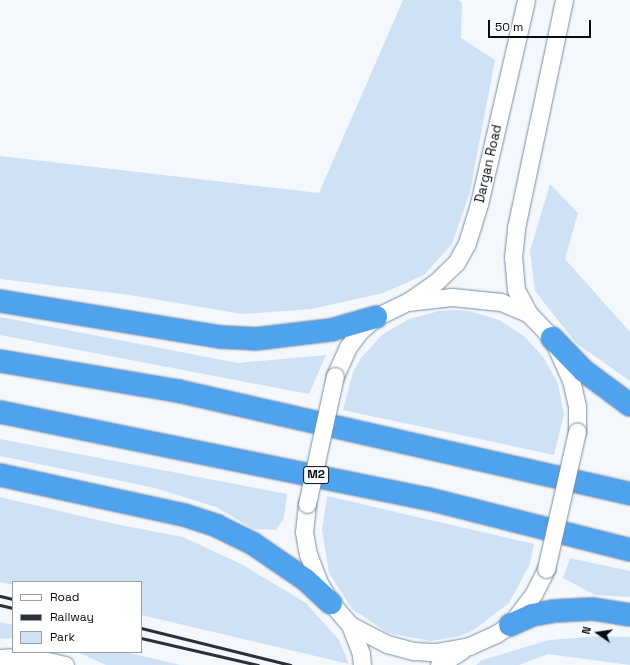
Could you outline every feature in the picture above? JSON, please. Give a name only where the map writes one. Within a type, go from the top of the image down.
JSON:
[{"type":"highway","points":[[0,301],[221,337],[255,339],[331,330],[376,317]]},
{"type":"highway","points":[[552,338],[584,371],[630,405]]},
{"type":"highway","points":[[0,361],[178,391],[630,494]]},
{"type":"highway","name":"M2","points":[[0,412],[429,498],[630,550]]},
{"type":"highway","points":[[0,475],[184,515],[217,526],[264,552],[306,580],[331,603]]},
{"type":"highway","points":[[510,625],[532,615],[554,611],[593,609],[630,614]]},
{"type":"street","name":"Dargan Road","points":[[407,302],[436,282],[456,263],[467,243],[479,204],[526,0]]},
{"type":"street","points":[[439,665],[469,646],[510,625],[534,593],[546,569],[577,431],[577,406],[571,380],[552,338],[529,314],[516,290],[513,258],[516,228],[565,2]]},
{"type":"street","points":[[362,665],[361,654],[350,625],[331,603],[319,583],[308,554],[304,532],[307,504],[335,376],[348,348],[376,317],[407,302],[452,297],[478,298],[501,302],[529,314]]},
{"type":"street","points":[[350,625],[387,644],[414,651],[436,652],[469,646]]},
{"type":"street","points":[[0,658],[26,656],[65,665]]},
{"type":"green space","points":[[403,0],[458,0],[462,3],[461,38],[495,60],[470,192],[452,244],[424,275],[383,293],[312,309],[242,314],[130,295],[0,279],[0,156],[319,193]]},
{"type":"green space","points":[[550,184],[578,213],[565,259],[630,332],[630,381],[576,343],[535,291],[530,251]]},
{"type":"green space","points":[[439,311],[469,311],[499,320],[524,336],[544,358],[558,384],[564,414],[554,455],[343,410],[353,372],[361,358],[382,335],[409,319]]},
{"type":"green space","points":[[0,317],[238,363],[326,355],[309,394],[0,335]]},
{"type":"green space","points":[[0,439],[287,494],[284,518],[276,530],[253,529],[216,507],[155,488],[0,456]]},
{"type":"green space","points":[[327,496],[534,544],[530,564],[509,603],[474,630],[460,636],[431,641],[388,633],[352,609],[329,573],[322,530]]},
{"type":"green space","points":[[0,497],[115,524],[183,537],[243,565],[306,603],[339,640],[349,664],[142,615],[142,581],[12,581],[12,585],[0,582]]},
{"type":"green space","points":[[570,558],[630,571],[630,597],[595,595],[563,578]]},
{"type":"green space","points":[[0,622],[12,625],[12,638],[0,639]]},
{"type":"green space","points":[[600,636],[630,637],[630,665],[548,654],[519,665],[476,665],[482,660],[549,640]]},
{"type":"green space","points":[[79,653],[130,653],[180,665],[106,665]]},
{"type":"railway","points":[[0,596],[12,599]]},
{"type":"railway","points":[[0,605],[12,608]]},
{"type":"railway","points":[[142,628],[291,665]]},
{"type":"railway","points":[[142,638],[258,665]]}]
